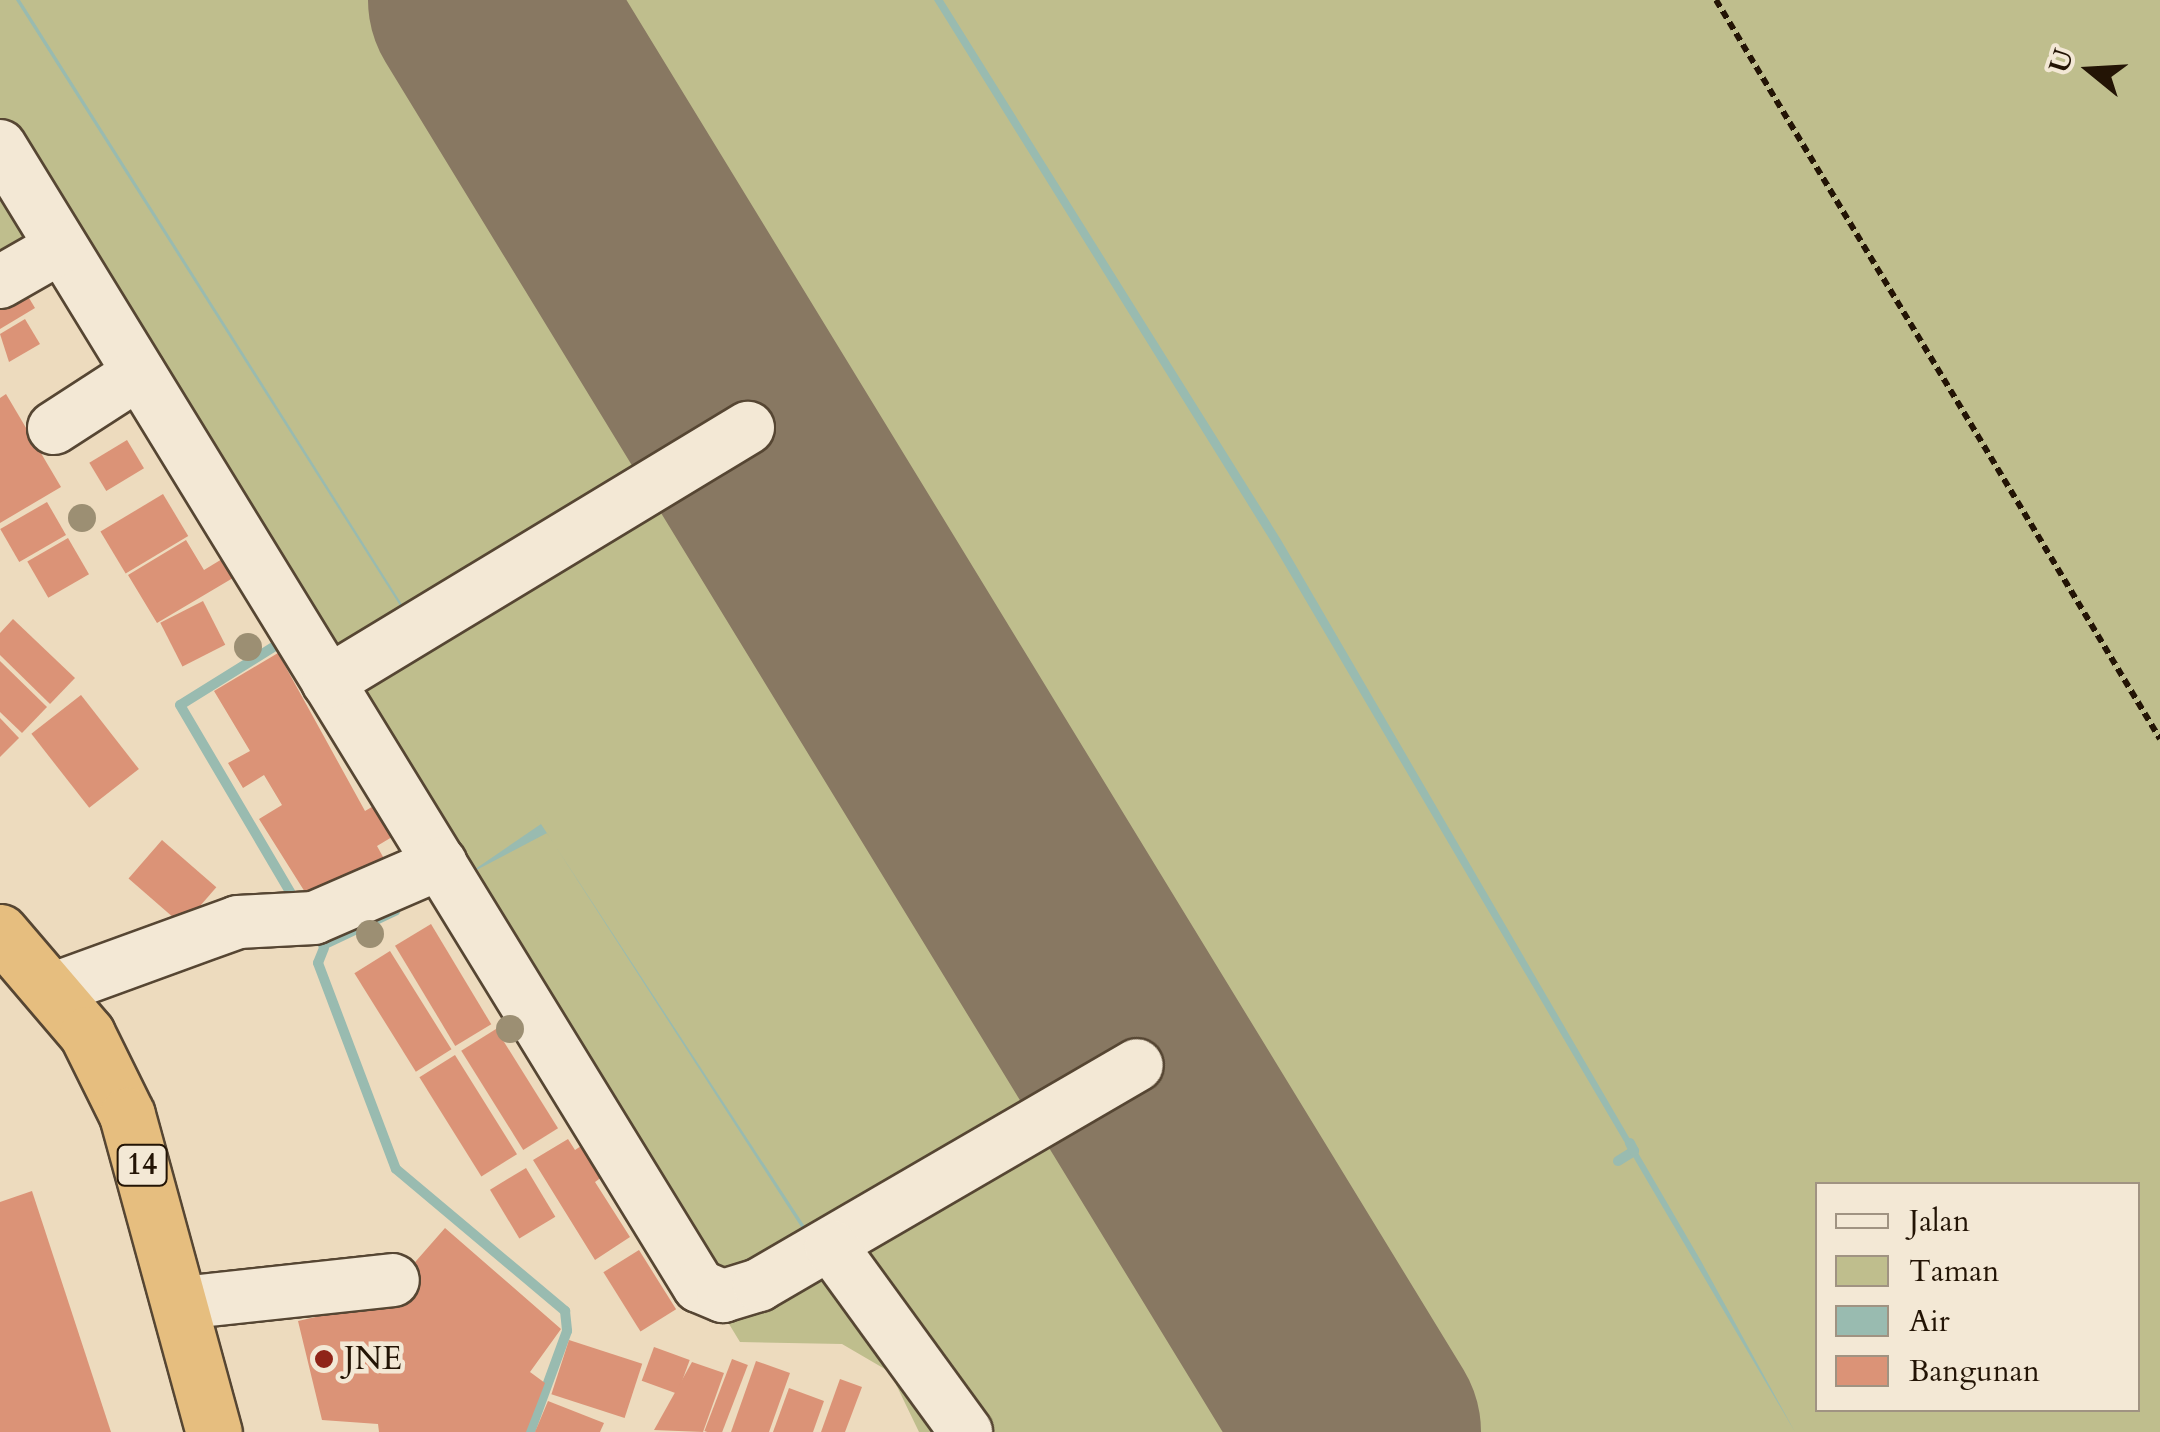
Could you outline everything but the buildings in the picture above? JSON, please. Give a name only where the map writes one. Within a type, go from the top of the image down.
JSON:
[{"type":"highway","name":"14","points":[[0,932],[54,989],[127,1115],[182,1303],[214,1432]]},
{"type":"lane","points":[[0,146],[699,1286],[736,1294],[831,1246],[1137,1065]]},
{"type":"lane","points":[[0,282],[61,247]]},
{"type":"lane","points":[[54,428],[138,373]]},
{"type":"lane","points":[[328,682],[748,428]]},
{"type":"lane","points":[[54,989],[238,922],[314,918],[441,863]]},
{"type":"lane","points":[[831,1246],[966,1432]]},
{"type":"lane","points":[[182,1303],[393,1280]]},
{"type":"path","points":[[1716,0],[2160,740]]},
{"type":"green space","points":[[0,0],[393,0],[665,450],[336,658],[65,235],[0,271]]},
{"type":"green space","points":[[581,0],[2160,0],[2160,1432],[1456,1432]]},
{"type":"green space","points":[[692,490],[1268,1432],[919,1432],[890,1372],[842,1344],[740,1342],[346,696]]},
{"type":"water","points":[[16,0],[20,0],[408,614],[406,615]]},
{"type":"water","points":[[934,0],[943,0],[1281,540],[1701,1261],[1795,1432],[1272,543]]},
{"type":"water","points":[[423,644],[547,833],[465,876],[541,824]]},
{"type":"water","points":[[553,842],[817,1245],[814,1247]]},
{"type":"waterway","points":[[283,641],[180,705],[290,892]]},
{"type":"waterway","points":[[323,945],[395,911]]},
{"type":"waterway","points":[[324,948],[318,963],[396,1169],[565,1311],[567,1331],[530,1432]]},
{"type":"waterway","points":[[1618,1161],[1634,1151],[1630,1143]]},
{"type":"runway","points":[[487,0],[1362,1432]]},
{"type":"place","name":"JNE","points":[[324,1359]]}]
